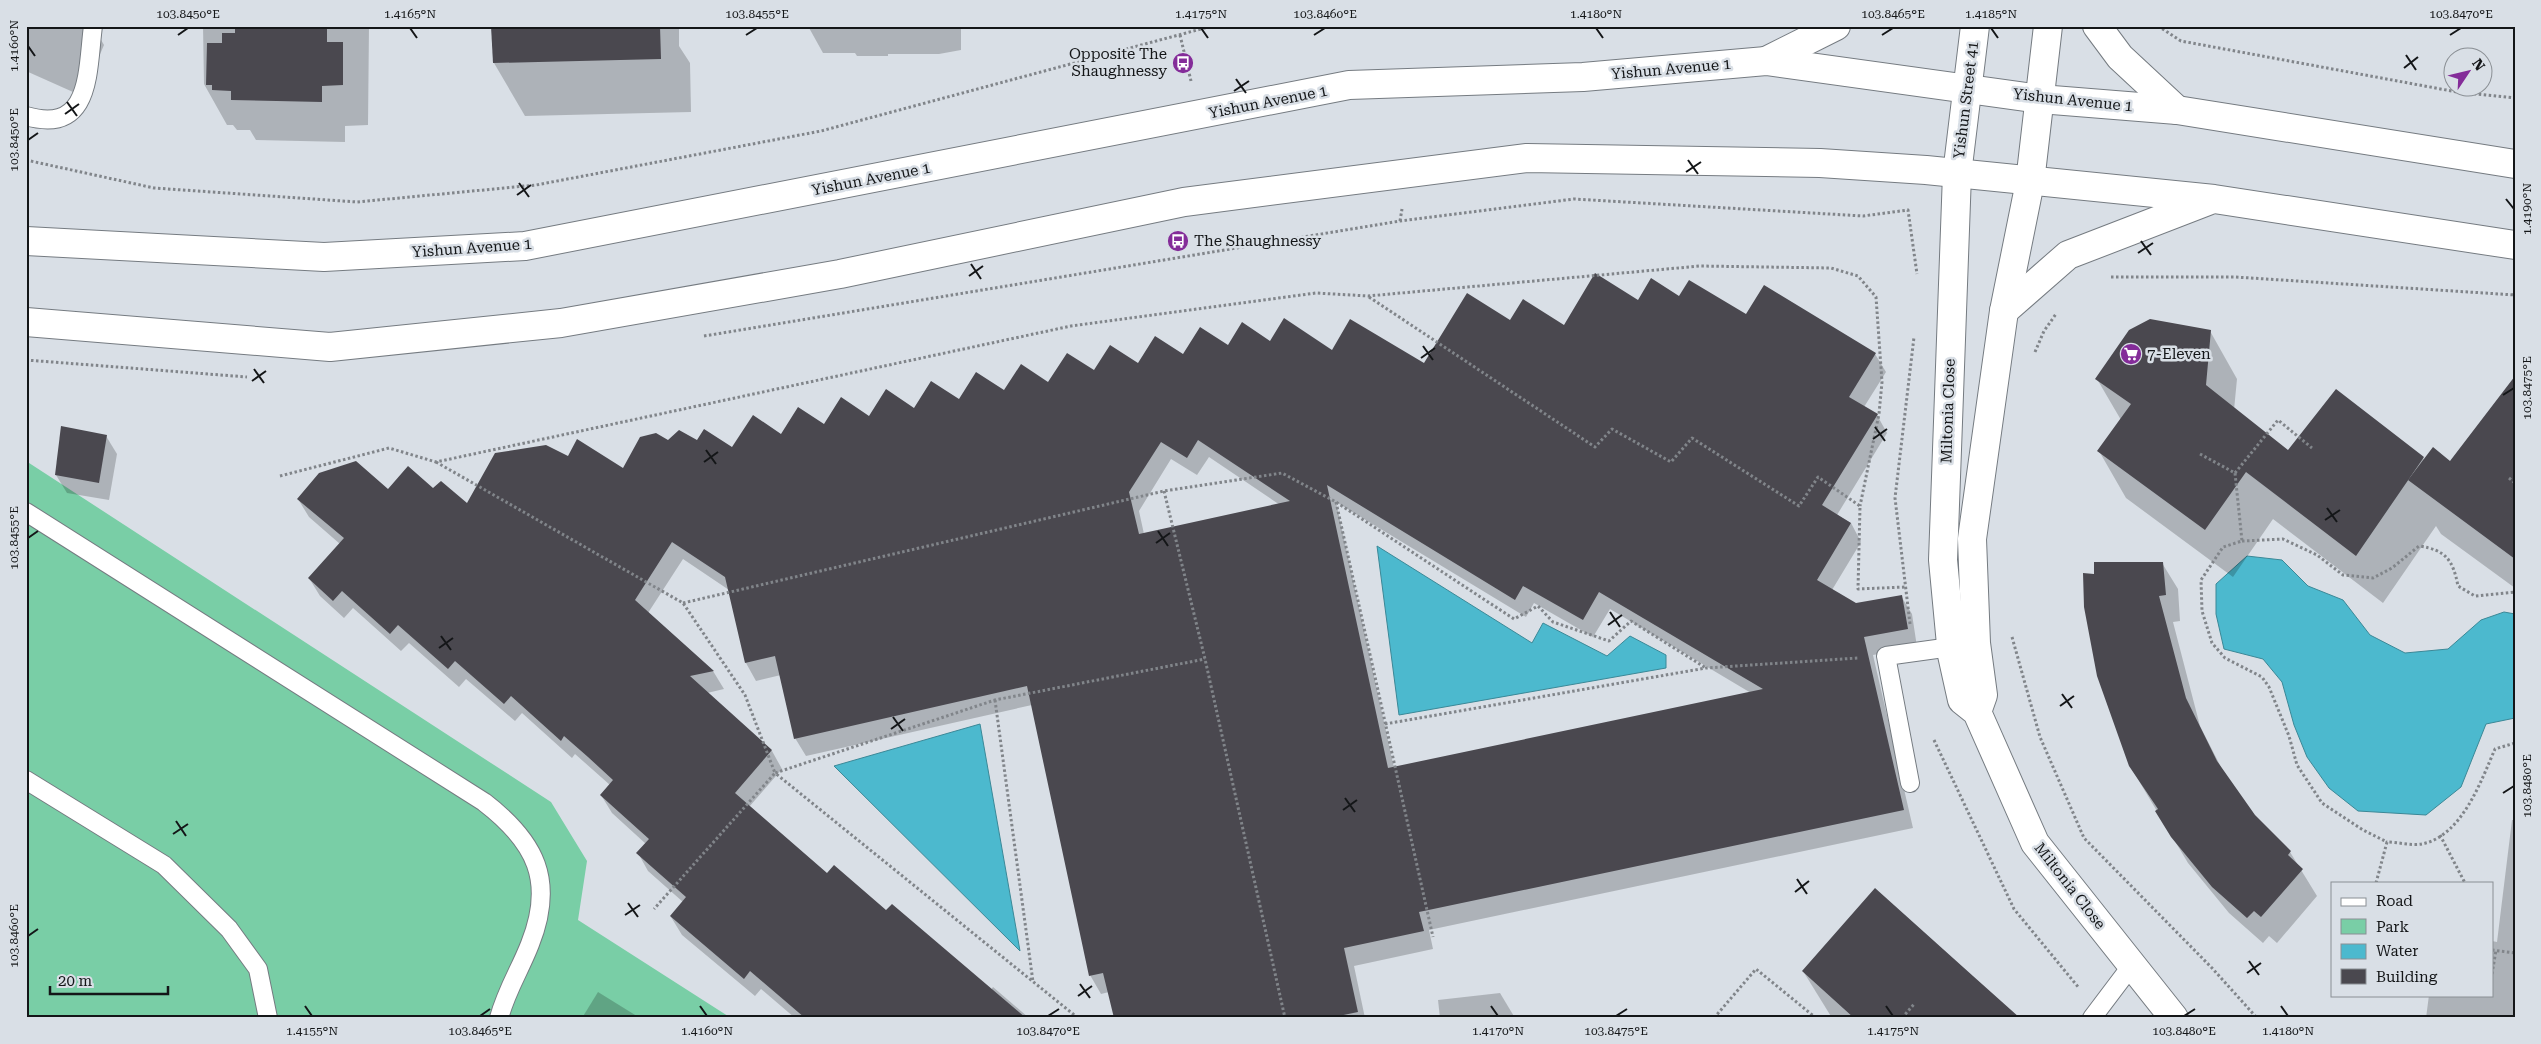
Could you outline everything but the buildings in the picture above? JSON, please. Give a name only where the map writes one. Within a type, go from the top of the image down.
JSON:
[{"type":"main road","points":[[1766,61],[1836,26]]},
{"type":"main road","name":"Yishun Street 41","points":[[1957,174],[1975,26]]},
{"type":"main road","points":[[2030,182],[2048,26]]},
{"type":"main road","points":[[2097,26],[2120,58],[2177,110]]},
{"type":"main road","name":"Yishun Avenue 1","points":[[26,241],[324,257],[525,246],[1349,86],[1583,77],[1766,61],[1969,87],[2040,99],[2177,110],[2515,164]]},
{"type":"main road","points":[[26,322],[330,347],[561,323],[840,274],[1184,202],[1527,158],[1820,163],[1957,174],[2214,199],[2515,245]]},
{"type":"main road","name":"Miltonia Close","points":[[1957,174],[1943,560],[1963,645]]},
{"type":"main road","name":"Miltonia Close","points":[[2030,182],[2004,312],[1972,538],[1963,645],[1962,700],[1977,712],[2035,843],[2174,1018]]},
{"type":"main road","points":[[2004,312],[2068,255],[2214,199]]},
{"type":"lane","points":[[26,116],[38,120],[66,117],[74,110],[83,97],[93,26]]},
{"type":"lane","points":[[26,512],[476,797],[510,822],[532,853],[542,886],[540,915],[530,945],[507,992],[499,1018]]},
{"type":"lane","points":[[1910,783],[1886,656],[1963,645]]},
{"type":"lane","points":[[26,780],[164,865],[229,929],[258,969],[268,1018]]},
{"type":"lane","points":[[2092,1018],[2132,965]]},
{"type":"path","points":[[26,160],[154,188],[357,202],[536,185],[821,131],[1212,26]]},
{"type":"path","points":[[2158,26],[2181,41],[2457,92],[2515,98]]},
{"type":"path","points":[[1180,35],[1200,116]]},
{"type":"path","points":[[701,336],[1400,221],[1574,199],[1863,216],[1908,210]]},
{"type":"path","points":[[436,462],[1071,326],[1316,293],[1368,296],[1700,266],[1831,268],[1858,276],[1876,297],[1882,382],[1879,414],[1860,506],[1858,589],[1905,587]]},
{"type":"path","points":[[2110,277],[2235,277],[2515,295]]},
{"type":"path","points":[[1368,296],[1595,447],[1612,429],[1671,462],[1692,438],[1799,506],[1818,477],[1860,506]]},
{"type":"path","points":[[2034,355],[2044,331],[2060,309]]},
{"type":"path","points":[[26,360],[249,377]]},
{"type":"path","points":[[2242,541],[2235,473],[2278,420],[2312,448]]},
{"type":"path","points":[[280,476],[390,448],[436,462],[682,603],[745,695],[775,772],[1078,1018]]},
{"type":"path","points":[[2200,454],[2235,473]]},
{"type":"path","points":[[682,603],[1164,491],[1282,473],[1336,502],[1514,619],[1538,606],[1553,622],[1609,641],[1631,620],[1706,668]]},
{"type":"path","points":[[2509,478],[2515,483]]},
{"type":"path","points":[[1164,491],[1205,659],[1285,1018]]},
{"type":"path","points":[[1336,502],[1432,937]]},
{"type":"path","points":[[2515,592],[2474,596],[2458,586],[2455,569],[2446,556],[2435,548],[2418,546],[2392,568],[2373,578],[2343,575],[2317,555],[2283,539],[2242,541],[2223,547],[2201,580],[2202,611],[2212,643],[2225,658],[2262,677],[2269,687],[2289,736],[2298,766],[2322,802],[2363,830],[2387,842],[2421,844],[2440,835],[2470,806],[2495,749],[2515,743]]},
{"type":"path","points":[[2011,631],[2040,736],[2084,838],[2212,968],[2257,1018]]},
{"type":"path","points":[[1384,724],[1706,668],[1886,656]]},
{"type":"path","points":[[654,909],[775,772],[995,700],[1205,659]]},
{"type":"path","points":[[995,700],[1033,982]]},
{"type":"path","points":[[2440,835],[2465,882]]},
{"type":"path","points":[[2376,882],[2387,842]]},
{"type":"path","points":[[2494,950],[2515,953]]},
{"type":"path","points":[[1714,1018],[1756,969],[1816,1018]]},
{"type":"path","points":[[1902,1018],[1915,1003]]},
{"type":"green space","points":[[26,461],[551,802],[587,861],[578,920],[731,1018],[26,1018]]},
{"type":"water","points":[[1377,546],[1532,643],[1543,623],[1607,656],[1630,636],[1666,655],[1666,668],[1399,715]]},
{"type":"water","points":[[2247,556],[2282,560],[2308,586],[2343,600],[2370,635],[2405,653],[2448,649],[2481,620],[2504,612],[2515,614],[2515,718],[2486,724],[2461,787],[2426,815],[2358,811],[2329,788],[2307,757],[2294,725],[2282,682],[2263,659],[2224,649],[2216,614],[2216,584]]},
{"type":"water","points":[[980,724],[1020,951],[834,766]]},
{"type":"place","name":"Opposite The Shaughnessy","points":[[1183,63]]},
{"type":"place","name":"The Shaughnessy","points":[[1178,241]]},
{"type":"place","name":"7-Eleven","points":[[2131,354]]}]
